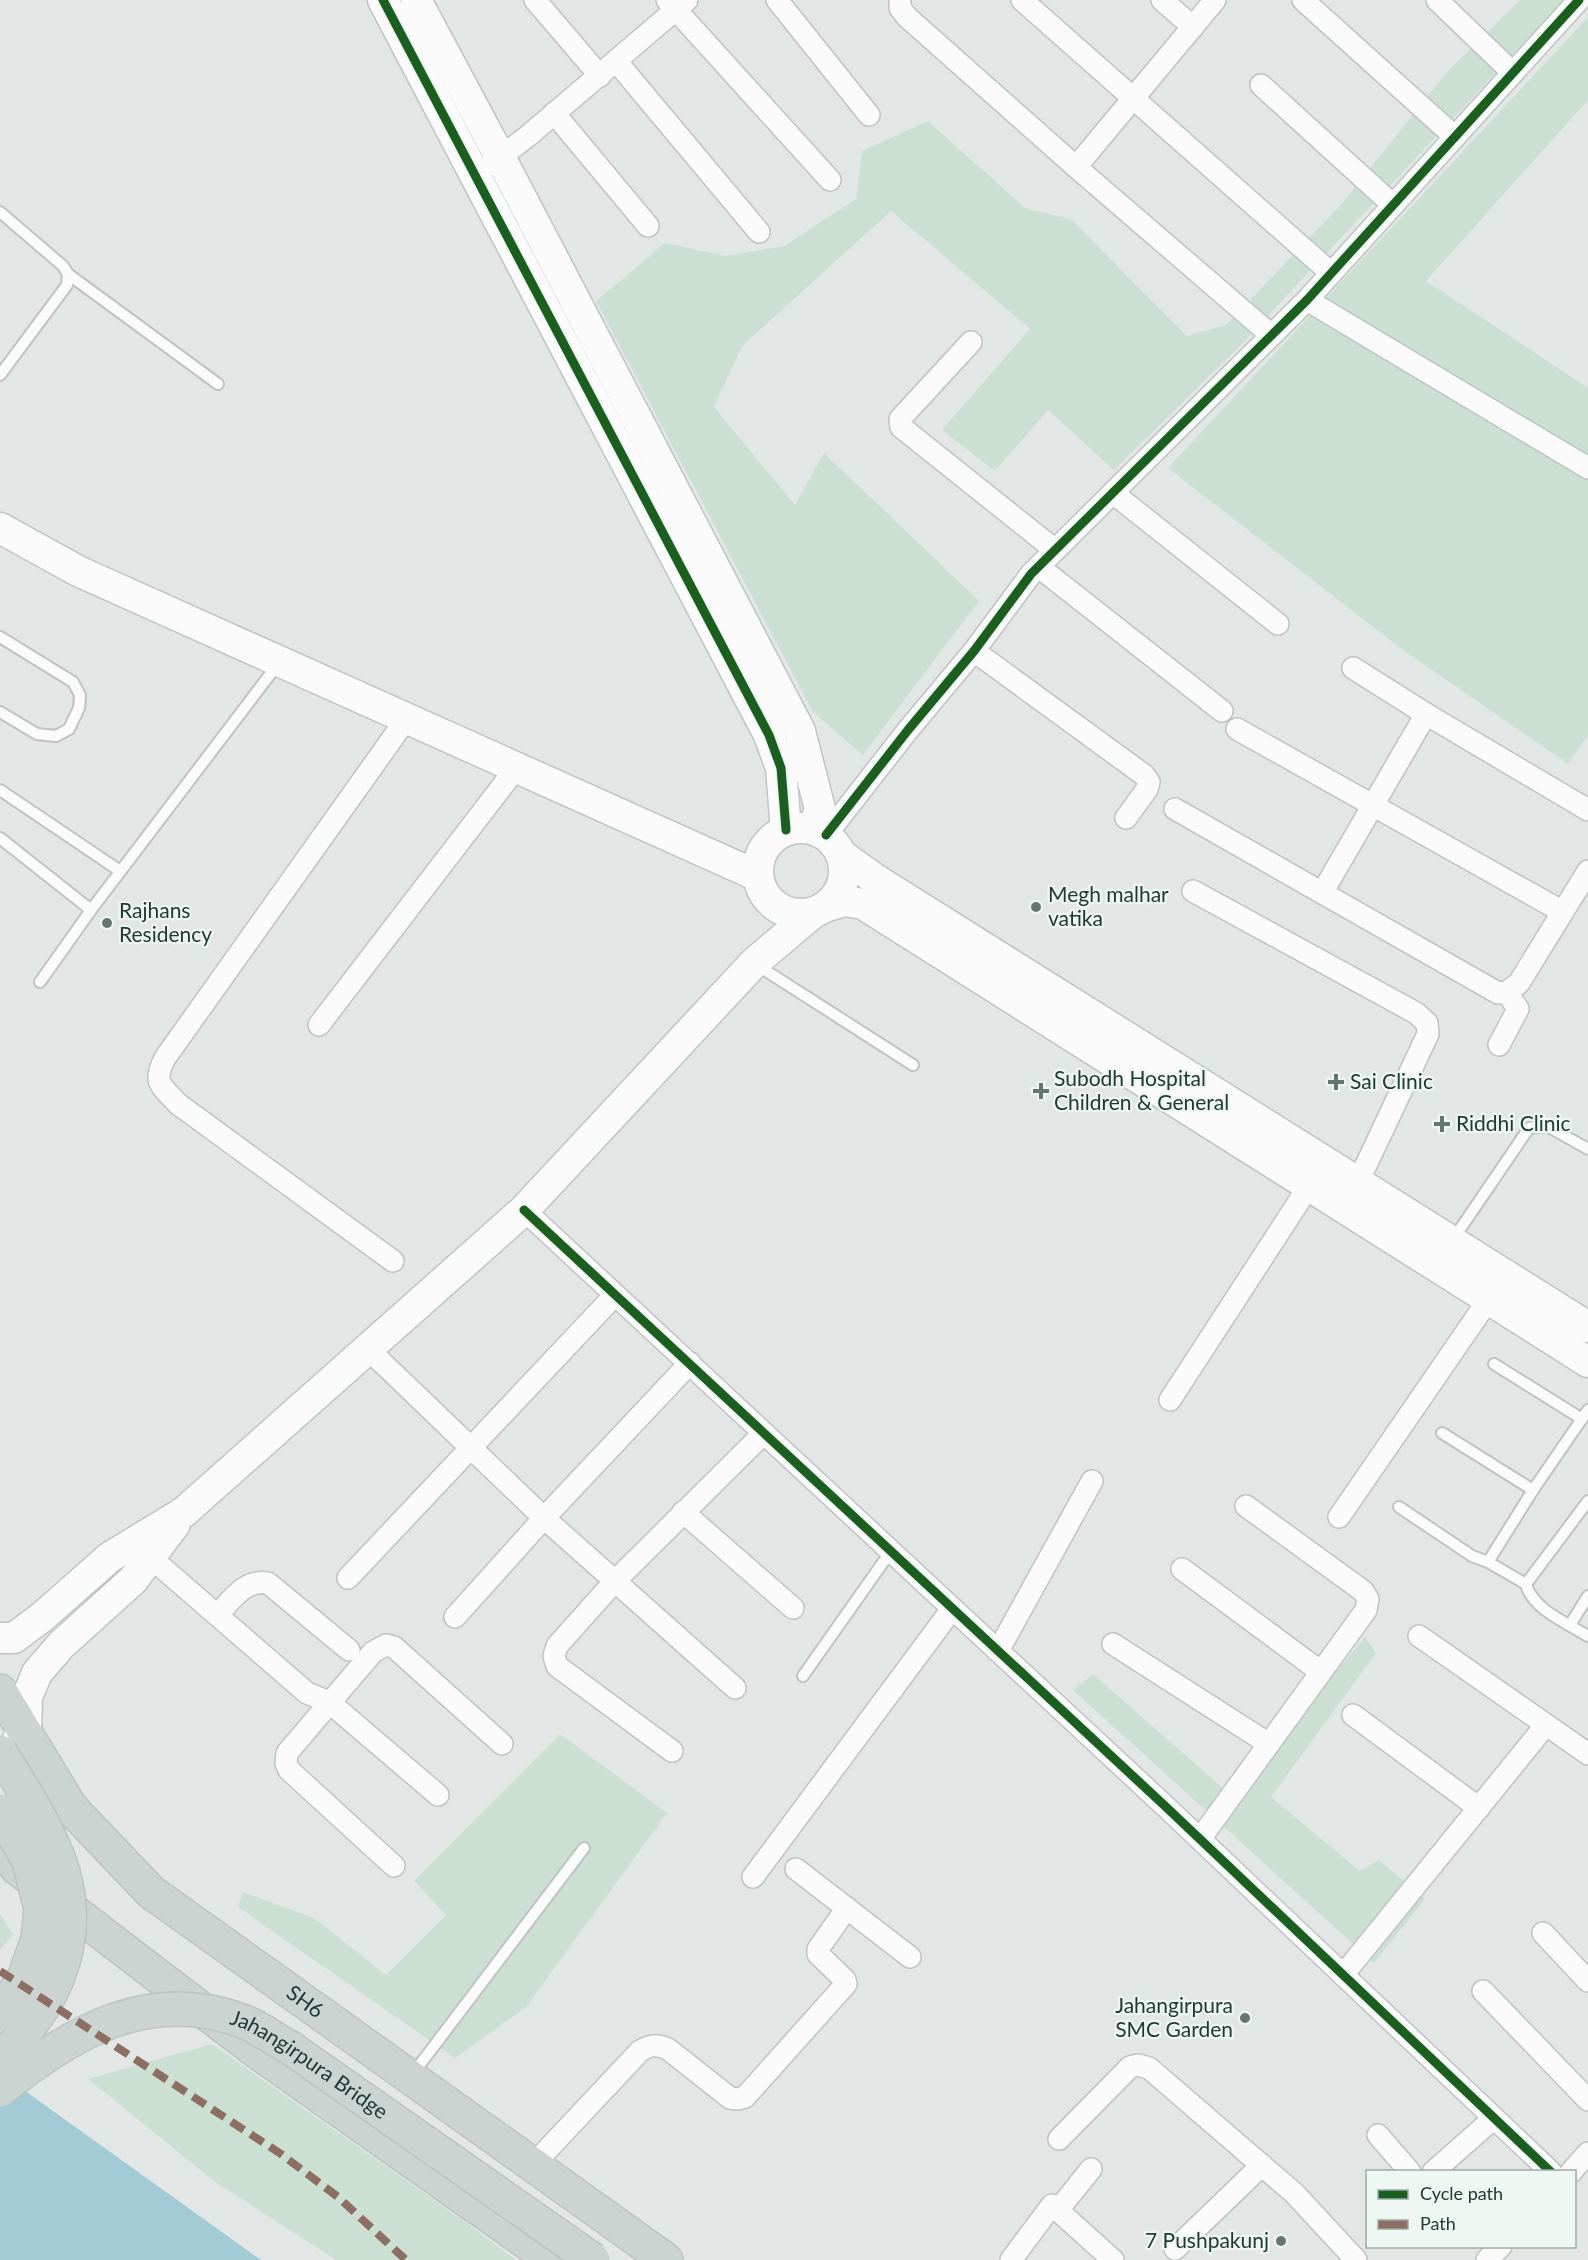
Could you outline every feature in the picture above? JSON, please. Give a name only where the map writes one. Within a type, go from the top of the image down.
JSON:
[{"type":"main road","name":"SH6","points":[[0,1691],[9,1745],[151,1892],[666,2260]]},
{"type":"main road","points":[[0,2058],[35,2018],[54,1989],[64,1958],[70,1923],[67,1887],[55,1849],[34,1809],[9,1745]]},
{"type":"main road","points":[[0,1810],[29,1861],[41,1909],[38,1940],[26,1976],[0,2014]]},
{"type":"main road","points":[[6,1859],[256,2051],[552,2260]]},
{"type":"main road","name":"Jahangirpura Bridge","points":[[0,2090],[69,2039],[117,2018],[160,2010],[201,2010],[245,2022],[289,2047],[593,2260]]},
{"type":"street","points":[[0,1638],[14,1638],[42,1617],[110,1557],[184,1512],[524,1210],[754,963],[837,896],[843,883],[845,869],[809,837],[770,735],[383,0]]},
{"type":"street","points":[[416,0],[800,731],[820,809],[809,837]]},
{"type":"street","points":[[535,0],[600,76]]},
{"type":"street","points":[[777,0],[868,115]]},
{"type":"street","points":[[900,0],[900,8],[907,17],[1271,335]]},
{"type":"street","points":[[1022,0],[1331,273]]},
{"type":"street","points":[[1162,0],[1193,27]]},
{"type":"street","points":[[1076,167],[1215,0]]},
{"type":"street","points":[[1303,0],[1455,137]]},
{"type":"street","points":[[1437,0],[1513,73]]},
{"type":"street","points":[[754,963],[764,926],[759,861],[765,847],[809,837],[908,730],[974,651],[1039,567],[1307,300],[1579,0]]},
{"type":"street","points":[[475,175],[600,76],[677,3],[830,180]]},
{"type":"street","points":[[616,61],[759,232]]},
{"type":"street","points":[[1261,85],[1393,206]]},
{"type":"street","points":[[554,113],[648,226]]},
{"type":"street","points":[[1307,300],[1588,468]]},
{"type":"street","points":[[971,342],[900,419],[901,426],[1056,550]]},
{"type":"street","points":[[1113,493],[1278,624]]},
{"type":"street","points":[[0,528],[78,571],[704,850],[760,883],[771,902],[783,911],[798,915],[845,901],[863,904],[1588,1362]]},
{"type":"street","points":[[1039,567],[1222,711]]},
{"type":"street","points":[[974,651],[1144,775],[1149,782],[1147,789],[1126,818]]},
{"type":"street","points":[[1353,668],[1588,810]]},
{"type":"street","points":[[1322,893],[1426,714]]},
{"type":"street","points":[[393,1261],[178,1104],[160,1084],[158,1072],[165,1058],[407,718]]},
{"type":"street","points":[[1237,729],[1563,912]]},
{"type":"street","points":[[319,1025],[517,767]]},
{"type":"street","points":[[1174,809],[1498,993],[1508,992],[1520,983],[1588,871]]},
{"type":"street","points":[[704,850],[740,848],[809,837],[1588,1327]]},
{"type":"street","points":[[1193,891],[1416,1013],[1427,1023],[1428,1034],[1358,1182]]},
{"type":"street","points":[[1500,1045],[1518,1009],[1508,992]]},
{"type":"street","points":[[1170,1400],[1309,1186]]},
{"type":"street","points":[[524,1210],[1200,1839],[1549,2170]]},
{"type":"street","points":[[348,1578],[615,1294]]},
{"type":"street","points":[[1339,1517],[1490,1299]]},
{"type":"street","points":[[368,1348],[544,1518],[735,1688]]},
{"type":"street","points":[[455,1617],[544,1518],[690,1363]]},
{"type":"street","points":[[672,1751],[557,1666],[554,1656],[557,1646],[615,1581],[764,1433]]},
{"type":"street","points":[[998,1652],[1092,1481]]},
{"type":"street","points":[[1200,1839],[1366,1610],[1368,1599],[1363,1591],[1246,1506]]},
{"type":"street","points":[[9,1745],[37,1673],[61,1645],[134,1580],[184,1512]]},
{"type":"street","points":[[683,1512],[793,1608]]},
{"type":"street","points":[[150,1557],[307,1693],[329,1702],[438,1795]]},
{"type":"street","points":[[1182,1569],[1321,1672]]},
{"type":"street","points":[[217,1615],[247,1584],[257,1581],[268,1583],[349,1650]]},
{"type":"street","points":[[753,1877],[952,1608]]},
{"type":"street","points":[[1419,1636],[1588,1754]]},
{"type":"street","points":[[1113,1644],[1269,1744]]},
{"type":"street","points":[[394,1866],[289,1770],[286,1763],[286,1753],[373,1652],[386,1645],[394,1647],[502,1744]]},
{"type":"street","points":[[1353,1715],[1479,1808]]},
{"type":"street","points":[[1343,1975],[1545,1726]]},
{"type":"street","points":[[796,1869],[910,1957]]},
{"type":"street","points":[[533,2165],[640,2051],[648,2047],[659,2045],[668,2049],[730,2098],[745,2097],[846,1984],[845,1980],[818,1954],[818,1949],[847,1908]]},
{"type":"street","points":[[1543,1933],[1588,1981]]},
{"type":"street","points":[[1483,1991],[1588,2100]]},
{"type":"street","points":[[1059,2139],[1130,2067],[1138,2065],[1149,2068],[1301,2200],[1356,2260]]},
{"type":"street","points":[[1435,2170],[1494,2118]]},
{"type":"street","points":[[1378,2135],[1408,2170]]},
{"type":"street","points":[[1573,2170],[1588,2153]]},
{"type":"street","points":[[1175,2249],[1262,2165]]},
{"type":"street","points":[[1058,2210],[1091,2169]]},
{"type":"street","points":[[1011,2260],[1052,2205],[1113,2260]]},
{"type":"lane","points":[[0,212],[63,266],[68,274],[218,384]]},
{"type":"lane","points":[[0,375],[67,285],[68,274]]},
{"type":"lane","points":[[0,637],[73,682],[80,695],[80,708],[69,729],[56,736],[37,734],[0,712]]},
{"type":"lane","points":[[39,982],[120,871],[280,661]]},
{"type":"lane","points":[[0,790],[120,871]]},
{"type":"lane","points":[[0,838],[91,910]]},
{"type":"lane","points":[[754,963],[913,1065]]},
{"type":"lane","points":[[1452,1241],[1530,1128],[1547,1126],[1588,1149]]},
{"type":"lane","points":[[1488,1562],[1533,1490],[1585,1414],[1494,1364]]},
{"type":"lane","points":[[1442,1433],[1533,1490]]},
{"type":"lane","points":[[1588,1501],[1526,1584],[1528,1596],[1538,1605],[1588,1636]]},
{"type":"lane","points":[[1399,1507],[1472,1556],[1488,1562],[1526,1584]]},
{"type":"lane","points":[[803,1676],[891,1551]]},
{"type":"lane","points":[[1570,1625],[1588,1596]]},
{"type":"lane","points":[[410,2077],[584,1848]]},
{"type":"green space","points":[[1520,0],[1564,0],[1238,348],[1114,470],[1048,410],[995,471],[942,430],[1030,329],[891,211],[742,346],[714,407],[795,505],[824,453],[979,601],[863,755],[813,712],[596,301],[665,243],[726,256],[784,246],[856,199],[862,151],[928,121],[1025,208],[1071,219],[1187,336],[1226,325],[1339,207],[1448,71]]},
{"type":"green space","points":[[1588,17],[1588,100],[1426,281],[1588,388],[1588,735],[1568,764],[1399,647],[1168,468]]},
{"type":"green space","points":[[1365,1637],[1376,1653],[1271,1797],[1360,1871],[1379,1860],[1425,1899],[1374,1963],[1073,1690],[1093,1674],[1232,1796]]},
{"type":"green space","points":[[560,1734],[667,1813],[526,2007],[455,2058],[238,1907],[243,1892],[314,1918],[386,1975],[446,1915],[414,1881]]},
{"type":"green space","points":[[0,1914],[13,1934],[0,1950]]},
{"type":"green space","points":[[212,2044],[516,2260],[336,2260],[214,2181],[88,2079]]},
{"type":"water","points":[[0,2073],[261,2260],[0,2260]]},
{"type":"marked path","points":[[0,1971],[281,2154],[338,2197],[406,2260]]},
{"type":"cycle path","points":[[383,0],[769,735],[781,768],[786,830]]},
{"type":"cycle path","points":[[826,835],[908,730],[974,651],[1031,574],[1307,300],[1579,0]]},
{"type":"cycle path","points":[[524,1210],[1165,1806],[1549,2170]]},
{"type":"place","name":"Megh malhar vatika","points":[[1036,907]]},
{"type":"place","name":"Rajhans Residency","points":[[107,923]]},
{"type":"place","name":"Sai Clinic","points":[[1336,1082]]},
{"type":"place","name":"Subodh Hospital Children & General","points":[[1041,1091]]},
{"type":"place","name":"Riddhi Clinic","points":[[1442,1124]]},
{"type":"place","name":"Jahangirpura SMC Garden","points":[[1245,2018]]},
{"type":"place","name":"7 Pushpakunj","points":[[1281,2241]]}]
